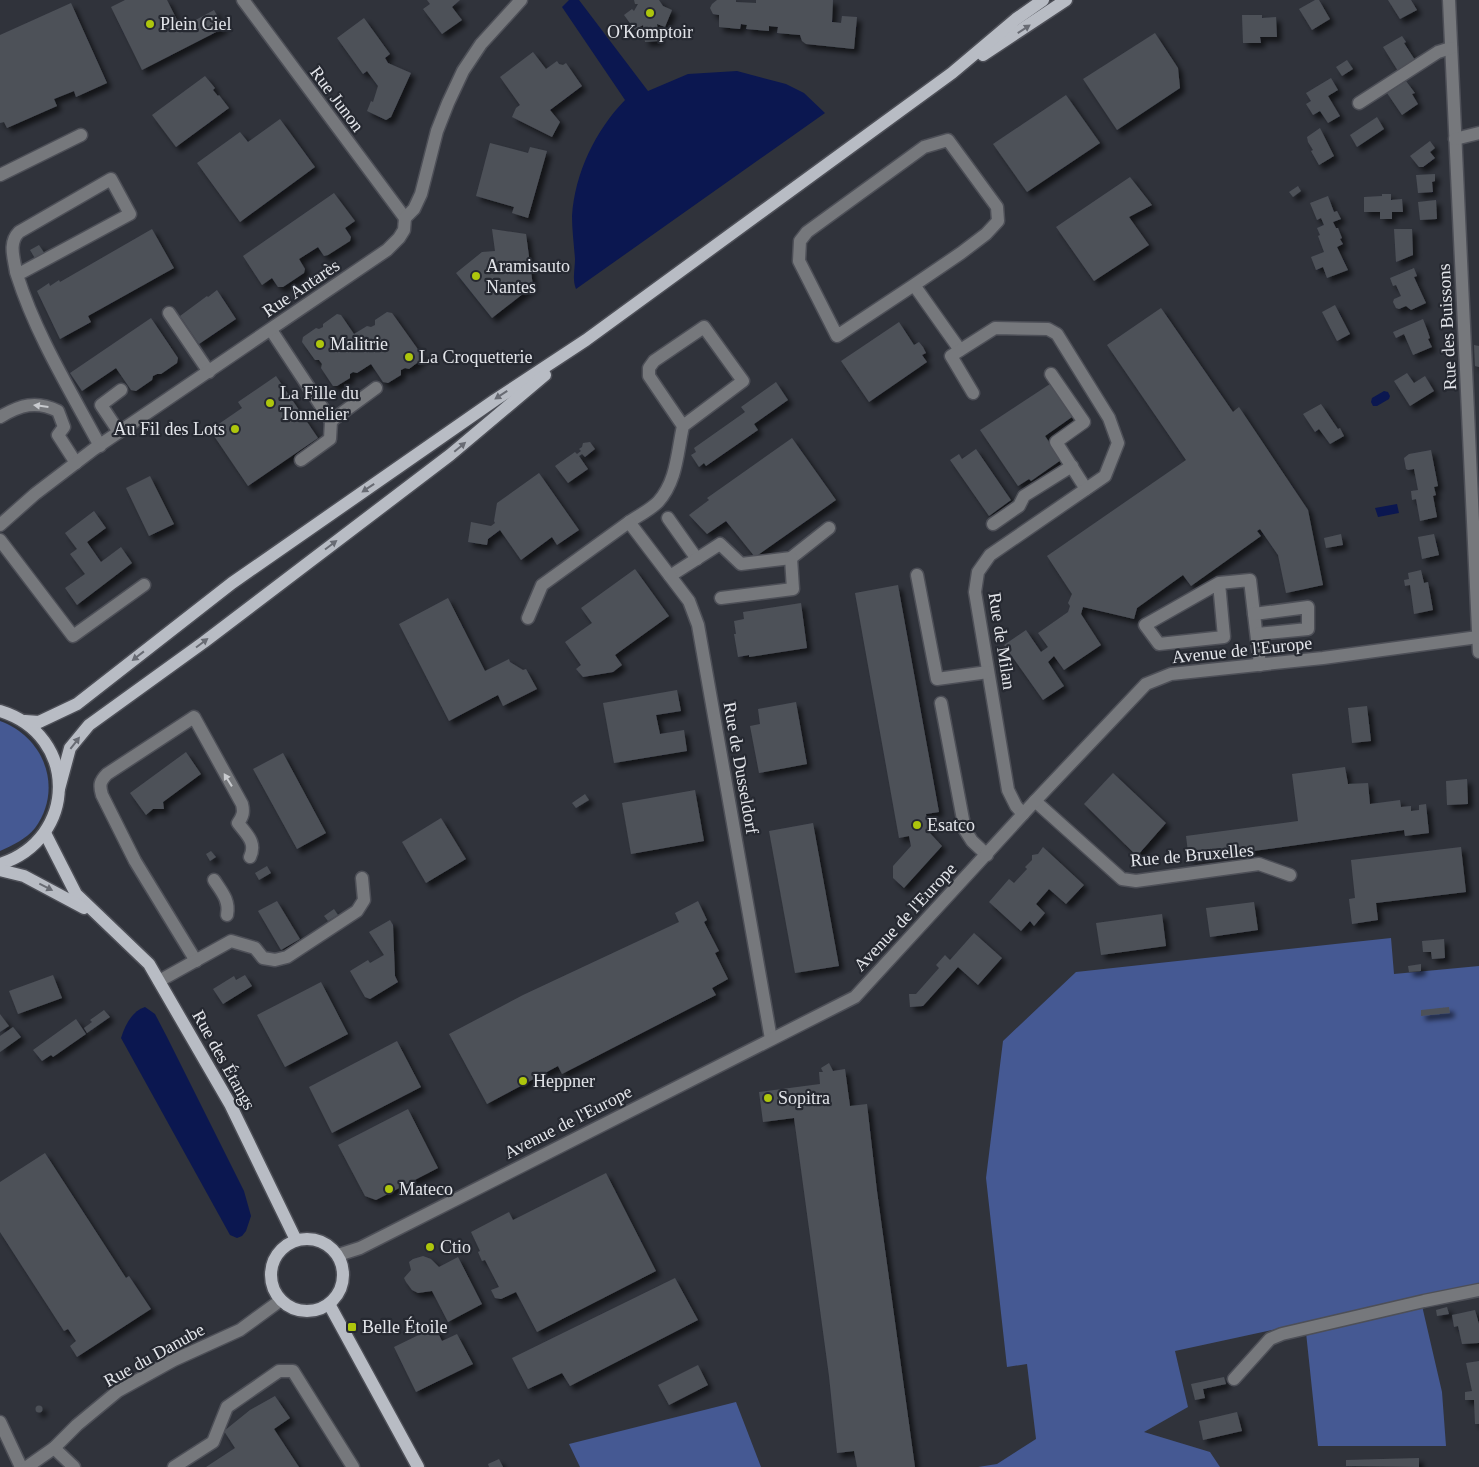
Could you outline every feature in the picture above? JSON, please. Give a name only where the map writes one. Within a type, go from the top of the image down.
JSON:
[{"type":"main road","points":[[25,722],[39,722],[77,704],[232,583],[495,400],[586,340],[952,73],[1016,19],[1043,0]]},
{"type":"main road","points":[[952,73],[1000,45],[1066,0]]},
{"type":"main road","points":[[0,864],[24,853],[45,833],[55,812],[70,748],[90,725],[204,642],[450,455],[586,340]]},
{"type":"main road","points":[[0,711],[11,714],[25,722],[40,734],[51,751],[57,769],[59,789]]},
{"type":"main road","name":"Rue des Étangs","points":[[45,833],[76,894],[149,964],[230,1104],[296,1240]]},
{"type":"main road","name":"Rue des Étangs","points":[[0,870],[24,876],[97,915]]},
{"type":"main road","points":[[305,1238],[316,1239],[328,1244],[338,1256],[343,1265],[344,1279],[340,1292],[322,1309],[301,1311],[290,1308],[275,1292],[271,1281],[271,1269],[275,1257],[282,1248],[296,1240],[305,1238]]},
{"type":"main road","points":[[329,1304],[418,1467]]},
{"type":"street","name":"Rue Junon","points":[[243,0],[405,218]]},
{"type":"street","name":"Rue Antarès","points":[[0,525],[35,494],[119,432],[387,250],[399,238],[404,230],[405,218],[414,208],[421,194],[437,131],[463,71],[481,44],[521,0]]},
{"type":"street","name":"Rue des Buissons","points":[[1449,0],[1455,139],[1474,403],[1479,652]]},
{"type":"street","points":[[1359,103],[1438,52],[1451,48]]},
{"type":"street","points":[[1455,139],[1479,133]]},
{"type":"street","points":[[0,175],[81,136]]},
{"type":"street","points":[[948,140],[997,207],[998,221],[986,234],[914,285],[837,336],[799,260],[800,241],[807,232],[924,147],[948,140]]},
{"type":"street","points":[[17,275],[130,214],[111,179],[19,232],[14,237],[12,247],[17,275],[26,303],[56,366],[100,446]]},
{"type":"street","points":[[914,285],[960,350],[951,356],[973,393]]},
{"type":"street","points":[[169,312],[209,372]]},
{"type":"street","points":[[528,618],[542,586],[657,503],[671,482],[677,464],[683,426],[649,376],[649,368],[654,361],[704,327],[743,381],[683,426]]},
{"type":"street","name":"Rue de Milan","points":[[960,350],[994,328],[1048,329],[1057,334],[1110,418],[1118,443],[1104,476],[990,556],[978,572],[975,592],[1008,790],[1016,806],[1023,814]]},
{"type":"street","points":[[271,330],[331,421],[330,439],[301,460]]},
{"type":"street","points":[[1051,374],[1084,422],[1056,442],[1086,489]]},
{"type":"street","points":[[331,421],[376,388]]},
{"type":"street","points":[[119,432],[101,405],[121,390]]},
{"type":"street","points":[[0,417],[25,405],[47,406],[58,411],[64,427],[58,435],[76,463]]},
{"type":"street","points":[[992,524],[1019,506],[1024,496],[1072,466]]},
{"type":"street","points":[[668,518],[697,559]]},
{"type":"street","name":"Rue de Dusseldorf","points":[[629,522],[689,601],[698,625],[771,1039]]},
{"type":"street","points":[[670,576],[720,544],[741,564],[791,558],[829,528]]},
{"type":"street","points":[[0,540],[73,636],[144,586]]},
{"type":"street","points":[[721,598],[793,589],[791,558]]},
{"type":"street","points":[[917,575],[937,679],[988,672]]},
{"type":"street","points":[[1219,583],[1224,637],[1159,644],[1145,625],[1219,583],[1250,580],[1260,665]]},
{"type":"street","points":[[1254,614],[1308,607],[1308,629],[1256,634]]},
{"type":"street","name":"Avenue de l'Europe","points":[[338,1256],[360,1248],[855,997],[1035,801],[1146,684],[1171,674],[1323,658],[1478,638]]},
{"type":"street","points":[[941,703],[965,830],[972,841],[987,855]]},
{"type":"street","points":[[196,960],[135,861],[102,795],[99,786],[101,780],[107,774],[194,717],[242,804],[244,811],[238,823],[252,842],[254,850],[250,857]]},
{"type":"street","name":"Rue de Bruxelles","points":[[1035,801],[1122,879],[1136,881],[1259,864],[1290,875]]},
{"type":"street","points":[[159,981],[231,942],[255,948],[263,958],[275,960],[287,957],[358,912],[364,900],[362,878]]},
{"type":"street","points":[[214,880],[226,899],[227,915]]},
{"type":"street","points":[[1234,1378],[1270,1339],[1282,1334],[1479,1290]]},
{"type":"street","name":"Rue du Danube","points":[[34,1465],[76,1425],[118,1391],[174,1360],[240,1330],[281,1300]]},
{"type":"street","points":[[174,1467],[213,1442],[227,1407],[279,1371],[293,1372],[353,1467]]},
{"type":"street","points":[[0,1422],[21,1467]]},
{"type":"street","points":[[54,1448],[74,1467]]},
{"type":"shaded area","points":[[569,0],[579,0],[648,91],[688,74],[737,71],[786,84],[804,93],[825,113],[576,289],[572,216],[577,184],[588,154],[604,125],[625,100],[562,7]]},
{"type":"shaded area","points":[[1384,391],[1388,392],[1389,399],[1377,406],[1373,406],[1372,398]]},
{"type":"shaded area","points":[[1397,504],[1399,513],[1378,517],[1375,508]]},
{"type":"shaded area","points":[[0,721],[28,739],[38,751],[45,766],[48,781],[48,797],[44,813],[35,828],[23,839],[0,851]]},
{"type":"shaded area","points":[[1391,938],[1394,974],[1479,966],[1479,1286],[1420,1297],[1442,1392],[1446,1446],[1318,1446],[1305,1323],[1175,1351],[1188,1407],[1144,1432],[1210,1452],[1220,1467],[978,1467],[997,1464],[1036,1439],[1027,1364],[1007,1367],[986,1178],[1003,1041],[1076,972]]},
{"type":"shaded area","points":[[145,1007],[155,1014],[244,1191],[251,1216],[246,1231],[242,1236],[237,1238],[230,1235],[121,1038],[130,1019],[136,1012]]},
{"type":"shaded area","points":[[736,1402],[761,1467],[580,1467],[569,1444]]},
{"type":"building","points":[[125,0],[167,0],[181,28],[214,10],[224,28],[142,70],[111,7]]},
{"type":"building","points":[[427,0],[460,0],[452,7],[462,20],[442,34],[423,9],[430,4]]},
{"type":"building","points":[[634,0],[659,0],[663,6],[672,10],[665,27],[657,24],[659,41],[645,42],[643,25],[635,30],[624,15],[632,9],[634,11],[638,4],[635,4]]},
{"type":"building","points":[[717,0],[756,3],[756,0],[833,0],[832,22],[841,23],[842,16],[857,17],[854,49],[806,44],[802,41],[800,35],[777,33],[778,27],[769,26],[769,31],[746,29],[747,25],[741,24],[740,29],[719,27],[719,15],[713,14],[710,8]]},
{"type":"building","points":[[1315,0],[1319,0],[1330,19],[1312,30],[1299,9]]},
{"type":"building","points":[[1388,0],[1411,0],[1417,10],[1400,19]]},
{"type":"building","points":[[71,3],[107,83],[76,97],[74,91],[54,99],[57,106],[7,128],[4,122],[0,123],[0,35]]},
{"type":"building","points":[[1242,15],[1262,15],[1262,18],[1276,17],[1277,37],[1260,37],[1261,43],[1243,43]]},
{"type":"building","points":[[364,18],[390,54],[385,58],[388,63],[411,73],[391,117],[386,120],[367,111],[371,101],[373,102],[378,86],[367,71],[363,74],[337,38]]},
{"type":"building","points":[[1155,33],[1178,68],[1180,88],[1117,130],[1083,79]]},
{"type":"building","points":[[1402,36],[1406,42],[1404,43],[1415,60],[1398,71],[1383,47]]},
{"type":"building","points":[[533,52],[546,69],[557,61],[563,65],[566,63],[582,86],[550,110],[560,122],[552,137],[512,117],[516,108],[520,105],[500,77]]},
{"type":"building","points":[[1347,60],[1353,69],[1342,76],[1336,67]]},
{"type":"building","points":[[205,76],[215,88],[213,90],[229,108],[176,147],[152,115]]},
{"type":"building","points":[[1331,78],[1338,90],[1328,96],[1340,116],[1328,123],[1320,111],[1313,115],[1306,104],[1311,101],[1306,93]]},
{"type":"building","points":[[1406,81],[1415,93],[1412,94],[1418,104],[1402,115],[1387,93]]},
{"type":"building","points":[[1066,95],[1100,143],[1027,192],[993,144]]},
{"type":"building","points":[[1377,117],[1384,129],[1357,147],[1350,135]]},
{"type":"building","points":[[280,119],[315,167],[240,222],[197,163],[240,132],[248,142]]},
{"type":"building","points":[[1320,128],[1334,156],[1319,165],[1311,151],[1313,150],[1307,137]]},
{"type":"building","points":[[1430,141],[1435,148],[1430,152],[1435,158],[1423,167],[1419,167],[1410,156]]},
{"type":"building","points":[[490,143],[528,153],[530,147],[547,151],[528,218],[512,213],[514,207],[476,196]]},
{"type":"building","points":[[1435,174],[1435,181],[1432,182],[1433,192],[1418,193],[1416,175]]},
{"type":"building","points":[[1130,177],[1152,205],[1129,217],[1149,245],[1094,281],[1056,227]]},
{"type":"building","points":[[1298,186],[1301,191],[1293,197],[1289,192]]},
{"type":"building","points":[[334,193],[355,221],[345,228],[351,237],[350,241],[328,255],[324,256],[318,247],[299,259],[305,269],[304,273],[283,287],[278,287],[272,278],[262,285],[243,256]]},
{"type":"building","points":[[1382,194],[1391,194],[1391,200],[1402,199],[1403,212],[1392,212],[1392,219],[1380,219],[1380,212],[1364,212],[1364,197],[1382,196]]},
{"type":"building","points":[[1328,196],[1334,212],[1337,211],[1341,219],[1333,222],[1342,238],[1340,239],[1343,244],[1337,247],[1348,270],[1327,278],[1323,267],[1316,270],[1311,257],[1324,252],[1317,228],[1324,225],[1321,218],[1317,220],[1310,203]]},
{"type":"building","points":[[1436,200],[1437,219],[1420,220],[1418,202]]},
{"type":"building","points":[[152,229],[174,268],[88,316],[91,322],[60,339],[37,291],[49,283],[50,286],[59,280],[60,282]]},
{"type":"building","points":[[492,229],[526,234],[533,286],[492,318],[456,273],[482,252],[495,251]]},
{"type":"building","points":[[1394,229],[1412,229],[1413,255],[1396,262]]},
{"type":"building","points":[[39,245],[45,254],[36,260],[30,250]]},
{"type":"building","points":[[1414,268],[1417,276],[1414,277],[1426,303],[1411,310],[1406,306],[1399,309],[1396,308],[1393,302],[1394,299],[1401,296],[1396,285],[1393,286],[1390,278]]},
{"type":"building","points":[[217,290],[236,319],[199,344],[180,316]]},
{"type":"building","points":[[1335,305],[1350,334],[1337,341],[1322,312]]},
{"type":"building","points":[[1161,308],[1233,412],[1239,407],[1308,510],[1323,585],[1286,593],[1278,555],[1260,529],[1257,531],[1261,536],[1191,586],[1183,575],[1137,608],[1134,619],[1083,607],[1081,614],[1101,645],[1064,670],[1054,656],[1048,662],[1064,686],[1043,700],[1004,645],[1026,630],[1041,652],[1048,647],[1038,633],[1068,612],[1070,606],[1068,603],[1072,594],[1047,556],[1186,460],[1107,345]]},
{"type":"building","points":[[387,312],[392,313],[422,355],[421,360],[409,369],[401,370],[401,375],[388,383],[383,382],[371,364],[357,373],[353,372],[350,374],[350,378],[337,386],[333,386],[321,368],[322,364],[319,360],[315,360],[302,342],[303,337],[316,328],[323,327],[323,324],[337,314],[341,315],[354,334],[367,326],[375,325],[375,320]]},
{"type":"building","points":[[151,318],[178,358],[177,363],[161,374],[153,376],[152,380],[136,391],[131,390],[116,368],[82,391],[70,373]]},
{"type":"building","points":[[1423,319],[1432,347],[1413,355],[1404,334],[1396,338],[1393,332]]},
{"type":"building","points":[[899,322],[914,345],[919,342],[923,347],[926,353],[922,355],[927,362],[869,402],[841,361]]},
{"type":"building","points":[[1474,345],[1479,346],[1479,367],[1475,366]]},
{"type":"building","points":[[1407,373],[1414,383],[1425,376],[1434,391],[1410,406],[1394,381]]},
{"type":"building","points":[[276,376],[318,438],[248,486],[210,430],[242,408],[238,402]]},
{"type":"building","points":[[776,382],[788,400],[754,424],[758,430],[706,466],[704,463],[699,467],[691,455],[696,452],[694,448],[745,412],[741,407]]},
{"type":"building","points":[[1050,384],[1072,417],[1045,436],[1061,460],[1031,481],[1029,479],[1018,486],[980,430]]},
{"type":"building","points":[[1321,404],[1344,436],[1330,444],[1319,429],[1315,432],[1303,414]]},
{"type":"building","points":[[792,438],[836,500],[755,557],[726,521],[707,534],[689,515],[709,500],[707,498]]},
{"type":"building","points":[[590,442],[595,449],[585,457],[582,454],[579,456],[588,469],[568,483],[555,466],[575,452],[577,454],[581,451],[579,449],[583,443]]},
{"type":"building","points":[[976,449],[1011,500],[989,516],[950,460],[959,454],[962,459]]},
{"type":"building","points":[[1431,450],[1438,486],[1434,487],[1436,495],[1433,496],[1437,517],[1420,521],[1416,499],[1412,500],[1411,491],[1418,490],[1414,469],[1406,469],[1404,458],[1409,454]]},
{"type":"building","points":[[539,473],[579,530],[557,545],[552,537],[521,560],[500,530],[488,539],[487,545],[468,542],[471,522],[491,526],[495,523],[497,503]]},
{"type":"building","points":[[150,476],[174,524],[149,536],[126,488]]},
{"type":"building","points":[[94,511],[106,528],[87,542],[101,562],[121,547],[132,563],[77,605],[65,588],[85,574],[70,554],[77,549],[65,533]]},
{"type":"building","points":[[1341,534],[1343,545],[1326,548],[1324,538]]},
{"type":"building","points":[[1434,534],[1439,555],[1422,559],[1418,537]]},
{"type":"building","points":[[635,569],[669,616],[615,655],[622,665],[613,672],[583,677],[576,669],[581,665],[565,642],[592,623],[581,608]]},
{"type":"building","points":[[1421,570],[1424,583],[1428,582],[1433,610],[1414,614],[1410,585],[1405,586],[1404,580],[1409,579],[1408,573]]},
{"type":"building","points":[[898,585],[939,812],[926,814],[929,832],[942,846],[904,888],[893,878],[893,866],[911,846],[909,836],[899,838],[855,593]]},
{"type":"building","points":[[448,598],[485,671],[509,659],[510,662],[523,670],[526,669],[537,689],[503,706],[498,695],[449,721],[399,624]]},
{"type":"building","points":[[801,603],[807,648],[738,657],[734,621],[744,619],[743,612]]},
{"type":"building","points":[[677,690],[681,711],[656,715],[660,734],[684,730],[687,751],[614,763],[603,703]]},
{"type":"building","points":[[796,702],[807,764],[759,773],[750,726],[760,724],[758,709]]},
{"type":"building","points":[[1367,706],[1371,741],[1352,743],[1348,708]]},
{"type":"building","points":[[186,752],[201,774],[163,802],[164,809],[153,809],[146,815],[130,793]]},
{"type":"building","points":[[283,753],[326,833],[297,849],[253,769]]},
{"type":"building","points":[[1345,767],[1348,784],[1368,783],[1370,804],[1400,800],[1401,807],[1411,806],[1411,811],[1419,810],[1419,805],[1426,804],[1429,833],[1405,836],[1404,830],[1189,860],[1186,836],[1298,821],[1292,774]]},
{"type":"building","points":[[1113,773],[1166,823],[1137,856],[1084,804]]},
{"type":"building","points":[[1467,779],[1468,804],[1447,805],[1446,781]]},
{"type":"building","points":[[695,790],[704,841],[631,854],[622,803]]},
{"type":"building","points":[[585,794],[589,800],[576,808],[572,803]]},
{"type":"building","points":[[441,818],[466,859],[426,883],[402,842]]},
{"type":"building","points":[[813,823],[839,966],[795,973],[769,831]]},
{"type":"building","points":[[1043,847],[1084,885],[1066,904],[1049,889],[1036,904],[1045,913],[1034,926],[1030,921],[1021,931],[989,902],[1009,879],[1014,883],[1027,869],[1025,867],[1032,860],[1032,855],[1038,854]]},
{"type":"building","points":[[1461,847],[1466,892],[1376,903],[1378,920],[1352,924],[1349,899],[1355,898],[1351,860]]},
{"type":"building","points":[[211,851],[216,857],[210,861],[206,854]]},
{"type":"building","points":[[267,866],[271,873],[259,880],[255,873]]},
{"type":"building","points":[[277,901],[300,939],[281,950],[258,911]]},
{"type":"building","points":[[698,901],[707,920],[704,922],[719,951],[715,953],[728,979],[712,988],[716,995],[562,1074],[558,1066],[487,1104],[449,1034],[523,995],[679,922],[675,913]]},
{"type":"building","points":[[1254,902],[1258,930],[1210,937],[1206,908]]},
{"type":"building","points":[[334,909],[338,915],[328,921],[324,916]]},
{"type":"building","points":[[1162,914],[1166,946],[1101,955],[1096,923]]},
{"type":"building","points":[[390,920],[393,925],[395,976],[398,982],[370,999],[365,997],[350,971],[368,960],[370,963],[384,955],[369,932]]},
{"type":"building","points":[[974,933],[1002,958],[978,985],[958,967],[923,1006],[910,1007],[909,994],[916,994],[939,968],[936,965],[945,955],[950,960]]},
{"type":"building","points":[[1444,939],[1445,958],[1432,959],[1431,952],[1423,952],[1422,941]]},
{"type":"building","points":[[1421,964],[1421,971],[1409,972],[1408,966]]},
{"type":"building","points":[[53,975],[62,998],[18,1014],[9,991]]},
{"type":"building","points":[[245,975],[252,986],[223,1004],[213,989],[234,976],[236,980]]},
{"type":"building","points":[[321,982],[348,1034],[285,1067],[257,1015]]},
{"type":"building","points":[[1449,1007],[1450,1013],[1421,1016],[1421,1010]]},
{"type":"building","points":[[104,1010],[110,1017],[87,1033],[84,1028],[92,1022],[90,1020]]},
{"type":"building","points":[[0,1014],[9,1026],[0,1032]]},
{"type":"building","points":[[76,1019],[86,1034],[53,1057],[51,1055],[42,1061],[33,1050]]},
{"type":"building","points":[[13,1027],[21,1037],[0,1052],[0,1036]]},
{"type":"building","points":[[397,1041],[421,1087],[332,1133],[309,1087]]},
{"type":"building","points":[[829,1063],[833,1071],[845,1069],[850,1106],[867,1104],[915,1467],[857,1467],[854,1451],[837,1453],[829,1376],[794,1118],[763,1122],[759,1092],[820,1084],[819,1072],[823,1072],[821,1068]]},
{"type":"building","points":[[408,1109],[438,1168],[376,1200],[365,1196],[338,1145]]},
{"type":"building","points":[[45,1153],[126,1278],[129,1276],[151,1309],[77,1357],[70,1346],[76,1341],[68,1329],[64,1331],[0,1232],[0,1182]]},
{"type":"building","points":[[606,1173],[656,1271],[537,1332],[516,1292],[501,1299],[495,1298],[491,1290],[499,1287],[485,1260],[482,1261],[478,1252],[480,1251],[471,1232],[509,1212],[513,1220]]},
{"type":"building","points":[[423,1256],[431,1259],[439,1267],[458,1257],[482,1304],[448,1322],[432,1291],[418,1293],[412,1290],[404,1278],[411,1270],[409,1262]]},
{"type":"building","points":[[675,1278],[698,1320],[570,1386],[562,1373],[528,1389],[512,1358]]},
{"type":"building","points":[[1447,1307],[1449,1314],[1437,1316],[1436,1310]]},
{"type":"building","points":[[1475,1310],[1479,1324],[1479,1343],[1462,1344],[1458,1326],[1454,1327],[1452,1315]]},
{"type":"building","points":[[435,1327],[442,1341],[457,1334],[473,1364],[416,1392],[394,1347]]},
{"type":"building","points":[[1479,1361],[1479,1424],[1475,1424],[1474,1400],[1465,1400],[1465,1392],[1472,1391],[1466,1363]]},
{"type":"building","points":[[698,1365],[708,1385],[669,1405],[658,1385]]},
{"type":"building","points":[[1224,1377],[1226,1384],[1203,1389],[1205,1398],[1195,1400],[1191,1384]]},
{"type":"building","points":[[275,1396],[290,1418],[274,1429],[299,1467],[206,1467],[235,1448],[224,1431],[250,1410]]},
{"type":"building","points":[[39,1405],[43,1409],[39,1413],[35,1409]]},
{"type":"building","points":[[1237,1412],[1242,1431],[1203,1440],[1199,1421]]},
{"type":"building","points":[[1419,1458],[1419,1467],[1346,1466],[1346,1460]]},
{"type":"building","points":[[499,1459],[503,1467],[489,1467],[488,1464]]},
{"type":"place","name":"O'Komptoir","points":[[650,13]]},
{"type":"place","name":"Plein Ciel","points":[[150,24]]},
{"type":"place","name":"Aramisauto Nantes","points":[[476,276]]},
{"type":"place","name":"Malitrie","points":[[320,344]]},
{"type":"place","name":"La Croquetterie","points":[[409,357]]},
{"type":"place","name":"La Fille du Tonnelier","points":[[270,403]]},
{"type":"place","name":"Au Fil des Lots","points":[[235,429]]},
{"type":"place","name":"Esatco","points":[[917,825]]},
{"type":"place","name":"Heppner","points":[[523,1081]]},
{"type":"place","name":"Sopitra","points":[[768,1098]]},
{"type":"place","name":"Mateco","points":[[389,1189]]},
{"type":"place","name":"Ctio","points":[[430,1247]]},
{"type":"place","name":"Belle Étoile","points":[[352,1327]]}]
